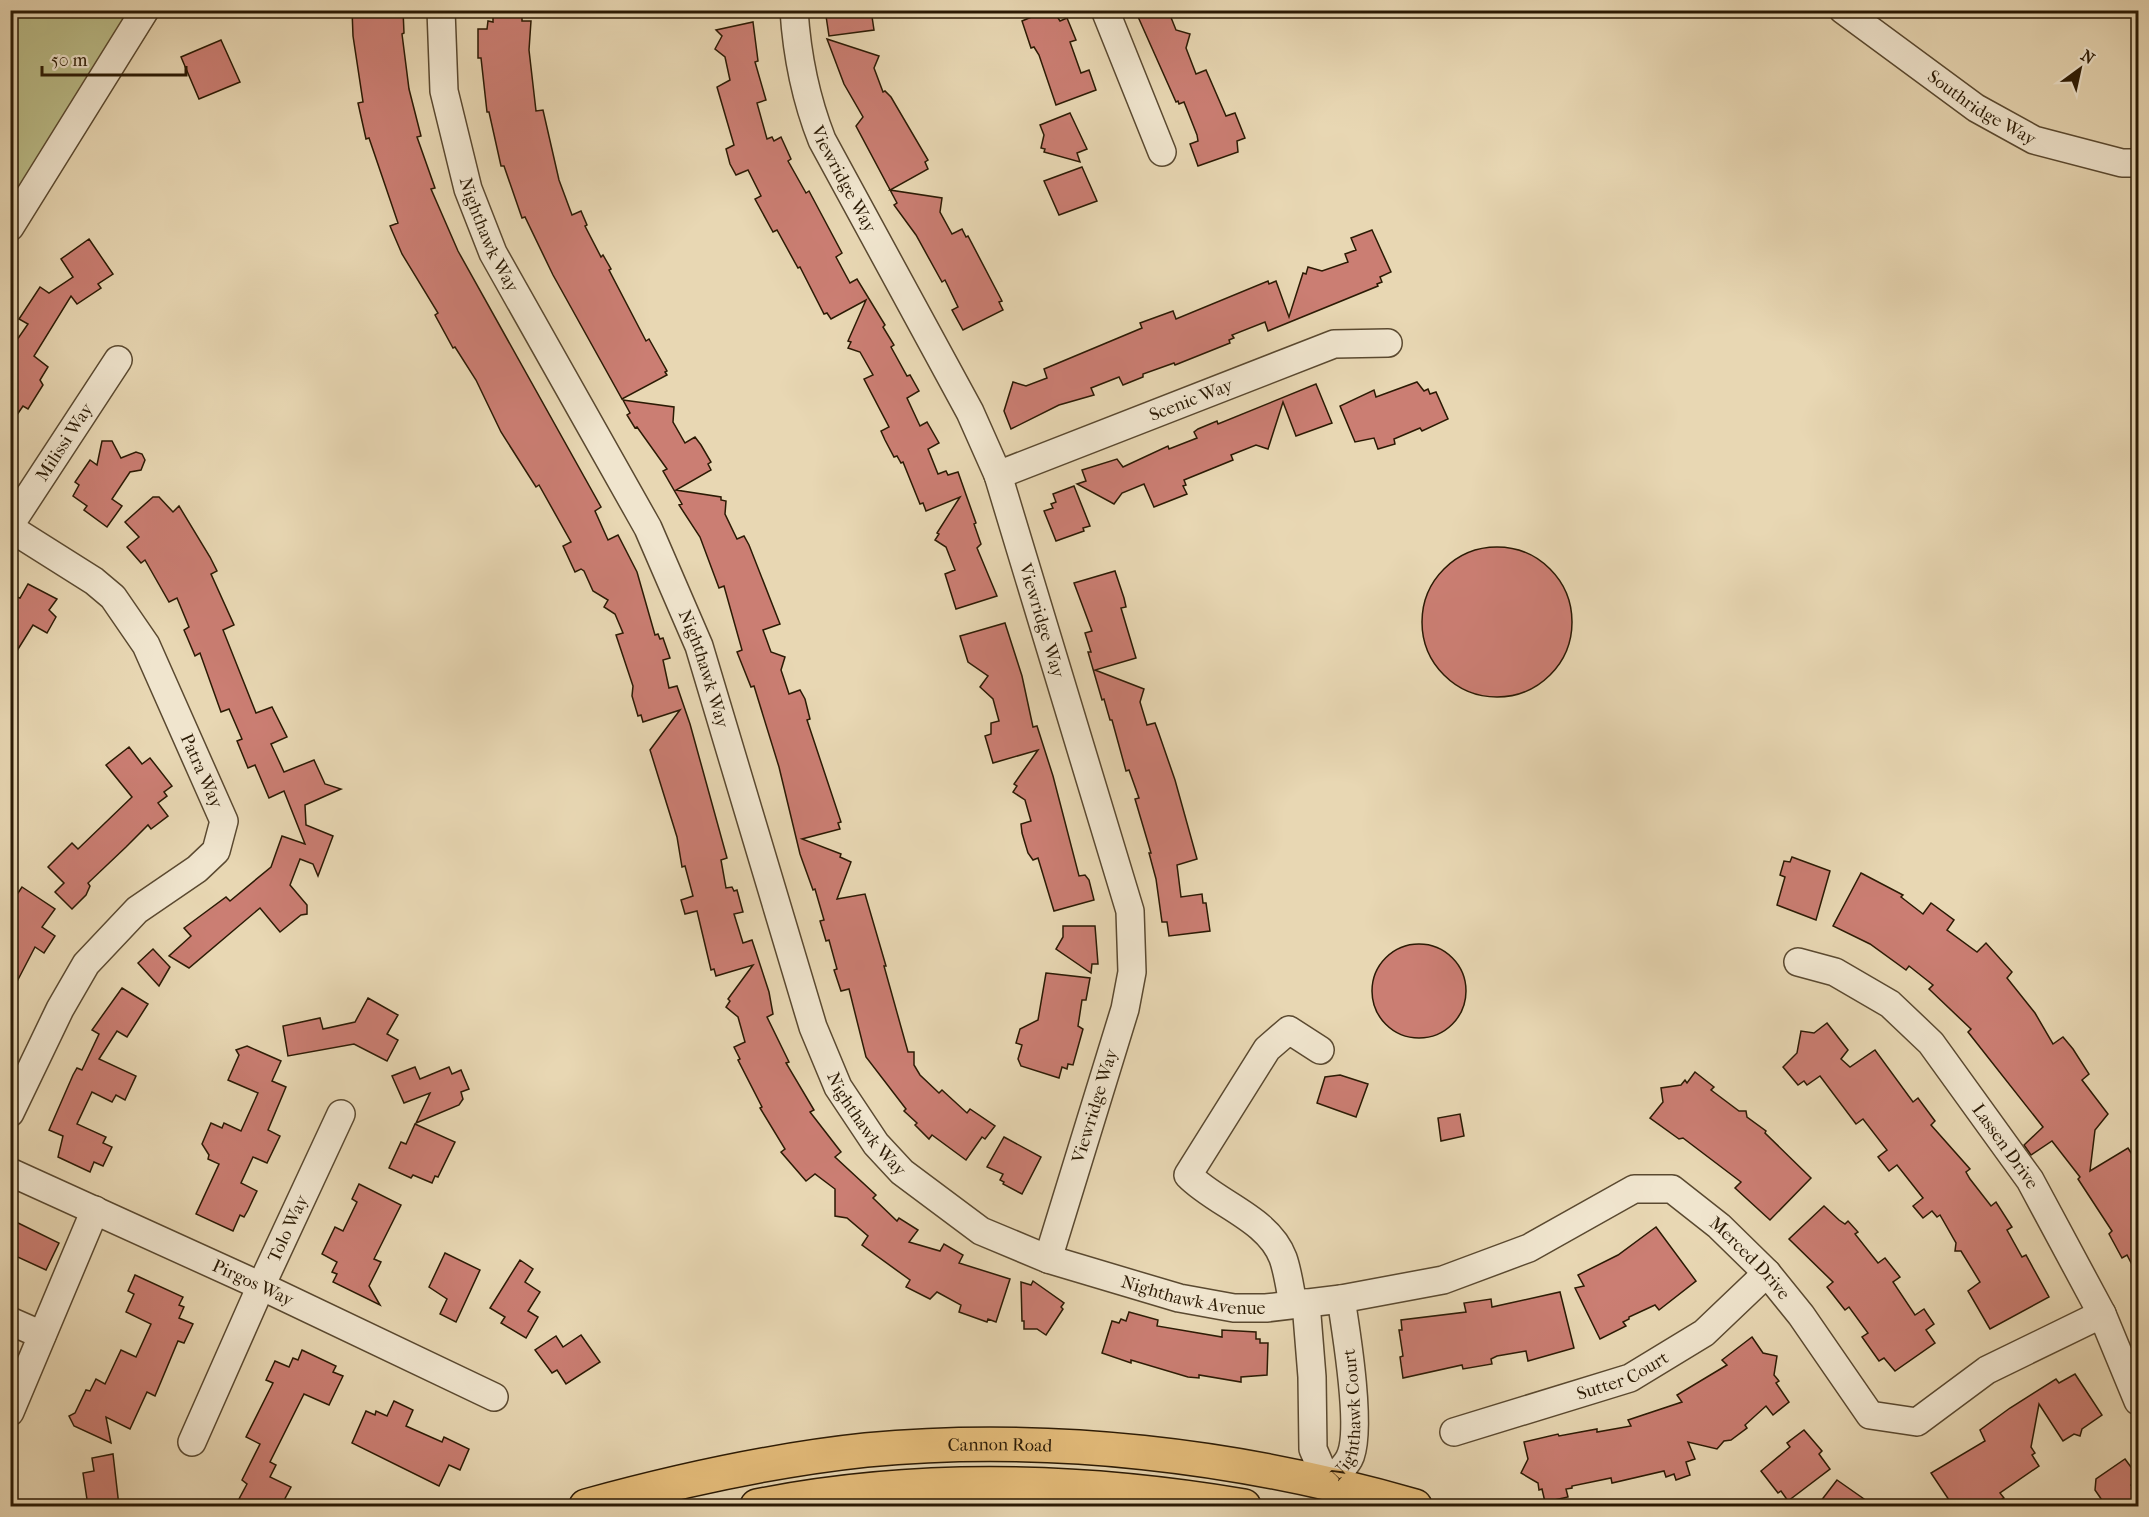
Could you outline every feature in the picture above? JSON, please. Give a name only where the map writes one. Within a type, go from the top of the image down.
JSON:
[{"type":"main road","name":"Cannon Road","points":[[586,1506],[649,1489],[774,1464],[866,1450],[967,1445],[1068,1446],[1171,1456],[1326,1495],[1415,1506]]},
{"type":"main road","name":"Cannon Road","points":[[757,1506],[870,1489],[968,1484],[1066,1485],[1170,1494],[1244,1506]]},
{"type":"street","points":[[10,227],[145,10]]},
{"type":"street","name":"Nighthawk Way","points":[[441,10],[444,91],[468,189],[493,253],[648,528],[699,646],[813,1027],[838,1087],[876,1144],[902,1172],[981,1231],[1048,1259]]},
{"type":"street","name":"Viewridge Way","points":[[794,10],[796,52],[809,107],[822,140],[970,412],[998,475],[1130,911],[1132,972],[1125,1009],[1048,1259]]},
{"type":"street","points":[[1105,10],[1162,152]]},
{"type":"street","name":"Southridge Way","points":[[1844,10],[1976,108],[2034,140],[2122,163],[2139,163]]},
{"type":"street","name":"Scenic Way","points":[[998,475],[1334,344],[1388,343]]},
{"type":"street","name":"Milissi Way","points":[[10,527],[118,360]]},
{"type":"street","name":"Patra Way","points":[[10,527],[94,581],[113,597],[146,645],[224,821],[216,851],[196,869],[137,910],[86,964],[60,1009],[10,1113]]},
{"type":"street","name":"Lassen Drive","points":[[1798,962],[1835,972],[1890,1004],[1931,1043],[2030,1180],[2102,1314],[2139,1401]]},
{"type":"street","name":"Nighthawk Court","points":[[1320,1050],[1289,1030],[1267,1049],[1188,1175],[1202,1189],[1257,1222],[1283,1256],[1300,1303],[1312,1377],[1313,1449],[1326,1495]]},
{"type":"street","name":"Tolo Way","points":[[192,1442],[341,1114]]},
{"type":"street","name":"Pirgos Way","points":[[10,1172],[261,1286],[494,1397]]},
{"type":"street","name":"Merced Drive","points":[[1341,1299],[1443,1280],[1529,1248],[1634,1189],[1672,1189],[1719,1226],[1767,1273],[1801,1315],[1870,1415],[1917,1422],[1987,1370],[2102,1314]]},
{"type":"street","points":[[10,1412],[94,1210]]},
{"type":"street","name":"Nighthawk Avenue","points":[[1048,1259],[1179,1298],[1234,1308],[1341,1299]]},
{"type":"street","name":"Sutter Court","points":[[1454,1432],[1630,1378],[1704,1333],[1767,1273]]},
{"type":"street","name":"Nighthawk Court","points":[[1326,1495],[1350,1458],[1353,1435],[1353,1371],[1341,1299]]},
{"type":"street","points":[[10,1321],[42,1335]]},
{"type":"green space","points":[[11,11],[161,11],[11,246]]},
{"type":"building","points":[[352,10],[403,10],[404,33],[402,34],[409,89],[421,136],[417,137],[435,188],[431,189],[458,251],[601,507],[595,511],[608,540],[618,535],[637,572],[655,635],[658,634],[660,639],[663,638],[670,658],[663,660],[669,688],[677,686],[690,724],[727,858],[721,860],[726,888],[732,887],[734,891],[737,890],[743,912],[734,914],[743,943],[752,940],[769,992],[773,1014],[767,1017],[789,1062],[786,1063],[814,1110],[810,1112],[841,1152],[835,1157],[876,1195],[873,1198],[897,1221],[899,1218],[918,1230],[909,1242],[940,1251],[944,1244],[963,1255],[959,1263],[1010,1279],[996,1322],[988,1319],[987,1322],[959,1312],[961,1305],[937,1292],[930,1299],[906,1287],[910,1280],[862,1245],[868,1236],[847,1218],[835,1216],[835,1189],[815,1174],[806,1181],[781,1152],[785,1149],[760,1108],[762,1107],[738,1060],[740,1059],[734,1047],[745,1042],[738,1017],[726,1007],[730,1001],[728,999],[753,965],[716,976],[714,969],[711,970],[697,911],[685,914],[681,900],[693,896],[685,866],[682,867],[677,837],[650,750],[680,710],[643,722],[641,715],[638,716],[632,696],[633,686],[616,635],[623,633],[615,614],[604,607],[608,600],[593,591],[584,571],[581,569],[575,572],[563,546],[571,542],[539,485],[536,487],[501,432],[476,380],[455,347],[453,348],[435,315],[438,313],[402,254],[390,226],[398,223],[369,138],[366,139],[358,103],[363,102],[353,36]]},
{"type":"building","points":[[493,10],[522,10],[522,21],[531,21],[529,50],[536,111],[543,110],[559,180],[572,215],[581,211],[587,225],[585,226],[601,257],[603,255],[611,269],[609,270],[646,341],[649,339],[667,371],[665,372],[667,375],[622,399],[553,275],[525,217],[522,218],[504,166],[501,166],[489,112],[487,112],[481,58],[478,58],[478,29],[487,29],[488,21],[493,22]]},
{"type":"building","points":[[834,10],[871,10],[874,30],[829,36],[826,16],[835,15]]},
{"type":"building","points":[[1053,10],[1060,21],[1067,18],[1076,40],[1070,42],[1081,73],[1089,70],[1096,90],[1056,105],[1039,55],[1034,47],[1031,48],[1022,21]]},
{"type":"building","points":[[1135,10],[1168,10],[1176,30],[1190,34],[1186,48],[1196,74],[1206,70],[1226,116],[1235,113],[1245,138],[1237,141],[1238,152],[1198,166],[1190,144],[1198,141],[1197,135],[1184,102],[1179,104],[1178,101],[1176,102]]},
{"type":"building","points":[[753,22],[758,61],[755,62],[766,100],[757,103],[767,139],[772,137],[774,141],[781,137],[791,159],[788,161],[806,193],[809,191],[842,253],[836,257],[850,283],[857,279],[885,325],[883,327],[894,345],[891,347],[907,376],[910,375],[919,391],[907,398],[920,426],[927,422],[939,443],[928,449],[938,474],[946,471],[948,475],[958,472],[976,523],[974,524],[981,544],[977,548],[997,596],[956,609],[945,574],[955,570],[946,547],[935,540],[960,497],[926,511],[923,503],[920,504],[903,462],[901,463],[897,456],[894,457],[885,440],[881,431],[889,427],[864,379],[873,375],[860,352],[848,348],[851,342],[848,341],[866,300],[831,319],[827,313],[824,314],[800,267],[798,268],[777,230],[773,232],[755,199],[761,196],[748,170],[736,175],[730,164],[726,149],[734,145],[717,87],[730,80],[725,57],[715,49],[722,36],[716,30]]},
{"type":"building","points":[[827,39],[879,56],[874,68],[883,92],[885,91],[891,97],[928,160],[925,162],[928,169],[890,190],[856,126],[863,117],[844,84]]},
{"type":"building","points":[[221,40],[240,82],[199,99],[181,57]]},
{"type":"building","points":[[1070,113],[1087,149],[1077,153],[1080,162],[1044,152],[1045,149],[1041,148],[1044,135],[1040,125]]},
{"type":"building","points":[[1082,167],[1097,201],[1059,215],[1044,181]]},
{"type":"building","points":[[890,190],[942,198],[940,212],[952,234],[962,229],[966,237],[968,236],[1002,301],[999,302],[1003,310],[963,330],[952,310],[958,307],[945,280],[942,282],[916,235],[894,205],[897,203]]},
{"type":"building","points":[[1372,230],[1391,272],[1380,277],[1382,282],[1377,284],[1378,286],[1268,331],[1265,322],[1232,335],[1234,338],[1229,340],[1230,343],[1175,365],[1174,363],[1143,374],[1143,377],[1123,385],[1119,377],[1091,388],[1094,395],[1059,405],[1011,429],[1004,411],[1013,382],[1026,386],[1047,378],[1044,369],[1142,328],[1140,323],[1173,311],[1176,319],[1268,281],[1269,284],[1276,281],[1289,317],[1303,273],[1306,274],[1308,267],[1322,271],[1348,262],[1345,254],[1356,250],[1351,238]]},
{"type":"building","points":[[89,239],[113,274],[98,284],[101,288],[77,304],[71,296],[34,356],[48,367],[40,380],[43,385],[28,409],[23,406],[10,425],[10,350],[28,324],[19,319],[40,287],[49,293],[73,277],[61,259]]},
{"type":"building","points":[[1417,382],[1424,391],[1428,389],[1430,394],[1436,392],[1448,419],[1422,431],[1420,428],[1394,439],[1395,444],[1378,449],[1374,438],[1355,442],[1340,406],[1374,390],[1376,397]]},
{"type":"building","points":[[1316,384],[1332,423],[1296,436],[1283,402],[1268,449],[1256,445],[1231,455],[1233,460],[1184,480],[1186,485],[1183,486],[1187,494],[1154,507],[1144,484],[1122,493],[1114,504],[1077,484],[1086,481],[1082,470],[1117,459],[1123,467],[1168,446],[1169,449],[1197,438],[1194,432],[1198,429],[1217,421],[1218,424]]},
{"type":"building","points":[[623,400],[674,407],[673,422],[685,443],[695,437],[711,462],[708,464],[711,470],[676,490],[721,497],[721,500],[726,501],[725,514],[737,539],[744,536],[749,545],[780,624],[763,630],[771,652],[785,657],[781,670],[789,694],[800,690],[805,699],[810,719],[807,720],[841,822],[838,823],[840,829],[802,839],[841,854],[840,857],[851,862],[837,899],[865,894],[908,1052],[914,1052],[914,1065],[920,1075],[939,1093],[942,1090],[967,1113],[970,1109],[995,1126],[985,1139],[982,1137],[966,1160],[932,1135],[929,1139],[915,1125],[917,1123],[904,1111],[906,1109],[866,1057],[849,989],[841,991],[834,970],[837,969],[829,940],[826,941],[820,921],[824,920],[815,889],[813,890],[800,854],[779,767],[754,686],[751,687],[737,652],[742,650],[724,586],[719,588],[700,537],[679,505],[682,504],[663,471],[667,469],[637,427],[635,428],[627,415],[630,413]]},
{"type":"building","points":[[102,441],[112,441],[121,458],[136,452],[142,454],[145,460],[141,470],[130,472],[112,499],[122,506],[107,527],[84,510],[87,506],[73,496],[79,485],[75,482],[90,460],[97,465]]},
{"type":"building","points":[[1074,486],[1090,526],[1083,528],[1084,531],[1056,541],[1044,511],[1053,508],[1051,504],[1056,502],[1053,494]]},
{"type":"building","points":[[153,497],[159,497],[173,512],[179,506],[217,571],[211,574],[234,625],[223,630],[256,713],[272,707],[287,737],[271,744],[284,772],[314,760],[325,784],[341,789],[305,805],[306,825],[333,836],[318,876],[313,864],[300,859],[290,885],[307,905],[307,914],[301,915],[280,932],[260,908],[189,968],[169,956],[191,936],[184,928],[226,897],[230,901],[271,867],[282,836],[305,844],[284,791],[269,798],[255,765],[248,768],[237,741],[242,739],[229,709],[221,712],[200,653],[195,656],[184,630],[189,627],[177,598],[169,602],[145,560],[141,563],[127,547],[139,537],[125,522]]},
{"type":"building","points":[[1497,547],[1526,553],[1550,569],[1566,593],[1572,622],[1566,651],[1550,675],[1526,691],[1497,697],[1468,691],[1444,675],[1428,651],[1422,622],[1428,593],[1444,569],[1468,553]]},
{"type":"building","points":[[1115,571],[1126,607],[1121,608],[1136,658],[1095,670],[1144,689],[1140,702],[1147,725],[1155,723],[1158,731],[1175,780],[1197,859],[1177,865],[1181,897],[1202,894],[1203,903],[1206,903],[1210,931],[1169,936],[1167,922],[1162,922],[1156,879],[1149,853],[1151,853],[1135,799],[1139,798],[1129,770],[1126,771],[1112,720],[1110,720],[1104,699],[1102,700],[1088,652],[1091,652],[1085,633],[1092,631],[1074,583]]},
{"type":"building","points":[[28,584],[57,599],[49,610],[56,617],[47,633],[33,625],[10,662],[10,595],[20,598]]},
{"type":"building","points":[[1005,623],[1022,676],[1033,727],[1037,726],[1053,776],[1079,876],[1085,875],[1089,880],[1094,900],[1054,911],[1038,858],[1033,860],[1028,853],[1022,833],[1021,824],[1031,821],[1025,800],[1013,792],[1017,786],[1014,784],[1038,750],[993,763],[985,736],[991,734],[991,723],[999,721],[993,699],[980,687],[988,676],[968,662],[960,636]]},
{"type":"building","points":[[129,747],[142,764],[150,758],[172,786],[164,792],[167,796],[158,803],[168,816],[151,829],[148,825],[88,883],[90,886],[86,895],[72,909],[55,892],[64,883],[48,867],[72,843],[78,849],[132,797],[106,765]]},
{"type":"building","points":[[1792,857],[1830,871],[1816,920],[1777,905],[1785,877],[1780,875],[1784,861],[1790,862]]},
{"type":"building","points":[[1861,873],[1903,895],[1901,897],[1923,914],[1931,903],[1954,920],[1947,930],[1977,952],[1986,943],[2012,972],[2007,978],[2035,1013],[2053,1044],[2063,1037],[2073,1049],[2089,1074],[2082,1080],[2108,1114],[2095,1130],[2090,1171],[2128,1148],[2139,1165],[2139,1278],[2127,1255],[2122,1258],[2109,1234],[2112,1231],[2078,1179],[2080,1177],[2052,1141],[2031,1155],[2024,1145],[2043,1127],[1968,1032],[1971,1029],[1929,989],[1933,985],[1909,966],[1906,970],[1870,944],[1833,926]]},
{"type":"building","points":[[22,887],[55,909],[42,927],[55,936],[44,953],[35,947],[10,995],[10,892],[16,896]]},
{"type":"building","points":[[1063,926],[1095,926],[1098,964],[1092,964],[1091,973],[1056,949],[1063,937]]},
{"type":"building","points":[[1419,944],[1437,947],[1452,958],[1463,973],[1466,991],[1463,1009],[1452,1024],[1437,1035],[1419,1038],[1401,1035],[1386,1024],[1375,1009],[1372,991],[1375,973],[1386,958],[1401,947]]},
{"type":"building","points":[[153,949],[170,967],[159,986],[138,963]]},
{"type":"building","points":[[1046,973],[1090,978],[1086,1000],[1082,1000],[1078,1026],[1083,1029],[1073,1065],[1068,1064],[1067,1069],[1062,1067],[1059,1078],[1021,1066],[1018,1059],[1022,1045],[1016,1043],[1020,1029],[1038,1020]]},
{"type":"building","points":[[122,988],[148,1004],[127,1037],[117,1031],[99,1059],[136,1076],[125,1100],[116,1095],[112,1102],[92,1092],[77,1124],[106,1137],[103,1143],[112,1147],[103,1166],[94,1162],[90,1172],[58,1157],[63,1136],[49,1130],[73,1075],[77,1068],[82,1070],[99,1034],[92,1030]]},
{"type":"building","points":[[368,998],[398,1015],[387,1034],[398,1040],[387,1061],[354,1044],[288,1056],[283,1026],[320,1018],[323,1029],[355,1022]]},
{"type":"building","points":[[1827,1023],[1848,1050],[1841,1059],[1850,1067],[1875,1050],[1913,1102],[1918,1098],[1935,1121],[1931,1125],[1970,1169],[1966,1172],[1970,1179],[1991,1206],[1996,1202],[2012,1227],[2007,1230],[2022,1257],[2026,1255],[2049,1297],[1990,1329],[1968,1291],[1980,1282],[1961,1251],[1955,1251],[1956,1243],[1940,1215],[1937,1217],[1932,1211],[1923,1218],[1913,1206],[1923,1198],[1897,1165],[1889,1171],[1878,1157],[1887,1150],[1863,1119],[1856,1124],[1820,1076],[1807,1085],[1804,1081],[1798,1085],[1783,1067],[1797,1053],[1801,1031],[1814,1033]]},
{"type":"building","points":[[247,1046],[281,1061],[272,1081],[286,1087],[268,1130],[280,1136],[267,1163],[253,1157],[241,1183],[257,1191],[244,1217],[240,1215],[233,1231],[196,1214],[219,1164],[208,1159],[209,1155],[202,1144],[211,1123],[222,1128],[224,1123],[241,1131],[258,1093],[228,1080],[239,1055],[236,1050]]},
{"type":"building","points":[[415,1067],[420,1079],[449,1067],[452,1074],[461,1070],[469,1089],[461,1092],[463,1099],[459,1105],[416,1123],[430,1093],[404,1103],[392,1076]]},
{"type":"building","points":[[1695,1072],[1714,1087],[1711,1090],[1739,1111],[1746,1111],[1747,1117],[1766,1131],[1765,1133],[1811,1178],[1770,1220],[1735,1188],[1741,1182],[1683,1138],[1679,1139],[1650,1118],[1663,1102],[1661,1088],[1681,1085],[1685,1080],[1687,1083]]},
{"type":"building","points":[[1340,1075],[1368,1084],[1356,1117],[1317,1103],[1325,1077]]},
{"type":"building","points":[[1460,1114],[1464,1136],[1441,1141],[1438,1118]]},
{"type":"building","points":[[415,1124],[455,1142],[438,1177],[435,1176],[432,1183],[413,1175],[411,1178],[389,1168],[401,1142],[406,1144]]},
{"type":"building","points":[[1004,1137],[1041,1157],[1022,1194],[1003,1184],[1004,1182],[1000,1180],[1003,1174],[987,1167]]},
{"type":"building","points":[[359,1184],[401,1205],[374,1259],[381,1262],[369,1286],[380,1305],[333,1282],[337,1274],[332,1272],[337,1262],[322,1254],[335,1227],[343,1231],[357,1202],[352,1199]]},
{"type":"building","points":[[1824,1206],[1845,1224],[1848,1221],[1858,1232],[1855,1234],[1878,1263],[1885,1258],[1900,1277],[1893,1282],[1915,1315],[1924,1309],[1934,1324],[1926,1330],[1935,1343],[1895,1371],[1884,1358],[1879,1361],[1862,1337],[1868,1333],[1849,1307],[1845,1310],[1827,1287],[1833,1282],[1789,1239]]},
{"type":"building","points":[[10,1219],[59,1243],[46,1270],[11,1254],[16,1243],[10,1241]]},
{"type":"building","points":[[1656,1227],[1696,1281],[1659,1310],[1655,1305],[1629,1317],[1623,1322],[1626,1326],[1600,1339],[1575,1288],[1584,1286],[1578,1275],[1618,1255]]},
{"type":"building","points":[[445,1253],[480,1270],[456,1322],[440,1314],[447,1299],[429,1287]]},
{"type":"building","points":[[520,1260],[533,1269],[525,1282],[540,1292],[528,1311],[538,1317],[526,1338],[501,1323],[505,1317],[490,1308]]},
{"type":"building","points":[[135,1275],[183,1297],[179,1305],[184,1307],[179,1318],[193,1324],[184,1343],[178,1341],[155,1396],[147,1392],[130,1429],[106,1417],[111,1443],[74,1426],[69,1416],[75,1413],[86,1390],[90,1391],[96,1379],[105,1384],[121,1350],[136,1357],[151,1324],[126,1312],[134,1294],[128,1291]]},
{"type":"building","points":[[1033,1281],[1064,1303],[1061,1307],[1063,1309],[1046,1335],[1037,1329],[1024,1329],[1024,1321],[1022,1321],[1021,1282],[1031,1285]]},
{"type":"building","points":[[1560,1292],[1574,1348],[1528,1361],[1526,1351],[1497,1356],[1491,1359],[1492,1364],[1463,1369],[1462,1365],[1403,1378],[1400,1357],[1403,1356],[1399,1330],[1402,1330],[1401,1320],[1466,1312],[1464,1303],[1491,1299],[1492,1307]]},
{"type":"building","points":[[1129,1312],[1158,1320],[1157,1326],[1222,1337],[1222,1330],[1256,1332],[1256,1339],[1260,1339],[1260,1343],[1268,1343],[1267,1375],[1241,1377],[1241,1382],[1199,1375],[1199,1378],[1188,1377],[1131,1360],[1131,1363],[1102,1353],[1112,1321],[1119,1323],[1121,1319],[1126,1321]]},
{"type":"building","points":[[581,1335],[600,1362],[566,1384],[557,1370],[552,1373],[535,1350],[556,1336],[563,1347]]},
{"type":"building","points":[[1752,1337],[1763,1353],[1777,1356],[1774,1375],[1779,1381],[1776,1383],[1789,1402],[1773,1415],[1766,1406],[1745,1425],[1747,1428],[1731,1440],[1724,1441],[1717,1449],[1688,1442],[1695,1459],[1686,1462],[1690,1475],[1676,1480],[1674,1474],[1666,1477],[1664,1471],[1612,1483],[1611,1478],[1572,1486],[1566,1489],[1568,1497],[1545,1502],[1538,1483],[1521,1473],[1528,1459],[1524,1442],[1558,1434],[1559,1436],[1597,1429],[1597,1432],[1631,1426],[1628,1420],[1682,1402],[1677,1395],[1727,1365],[1722,1360]]},
{"type":"building","points":[[302,1350],[336,1366],[333,1372],[343,1376],[329,1405],[304,1394],[270,1462],[276,1465],[270,1477],[291,1487],[281,1506],[253,1506],[239,1499],[247,1484],[242,1480],[260,1444],[246,1437],[273,1383],[266,1380],[275,1361],[289,1367],[293,1358],[298,1360]]},
{"type":"building","points":[[2075,1374],[2102,1415],[2082,1429],[2080,1436],[2074,1434],[2063,1441],[2039,1404],[2031,1447],[2035,1453],[2032,1455],[2039,1466],[2000,1493],[2004,1498],[1991,1506],[1953,1506],[1931,1473],[1985,1441],[1980,1430],[2010,1408],[2056,1379],[2059,1383]]},
{"type":"building","points":[[394,1401],[413,1410],[406,1426],[442,1442],[444,1437],[469,1449],[460,1470],[449,1465],[439,1486],[352,1443],[366,1411],[375,1415],[376,1411],[387,1416]]},
{"type":"building","points":[[1804,1430],[1822,1451],[1819,1454],[1830,1469],[1788,1501],[1781,1491],[1778,1493],[1761,1471],[1790,1447],[1787,1443]]},
{"type":"building","points":[[113,1454],[119,1506],[88,1506],[83,1473],[94,1471],[92,1458]]},
{"type":"building","points":[[2125,1459],[2139,1478],[2131,1485],[2139,1495],[2139,1506],[2106,1506],[2095,1490],[2096,1479]]},
{"type":"building","points":[[1837,1480],[1874,1506],[1817,1506]]}]
